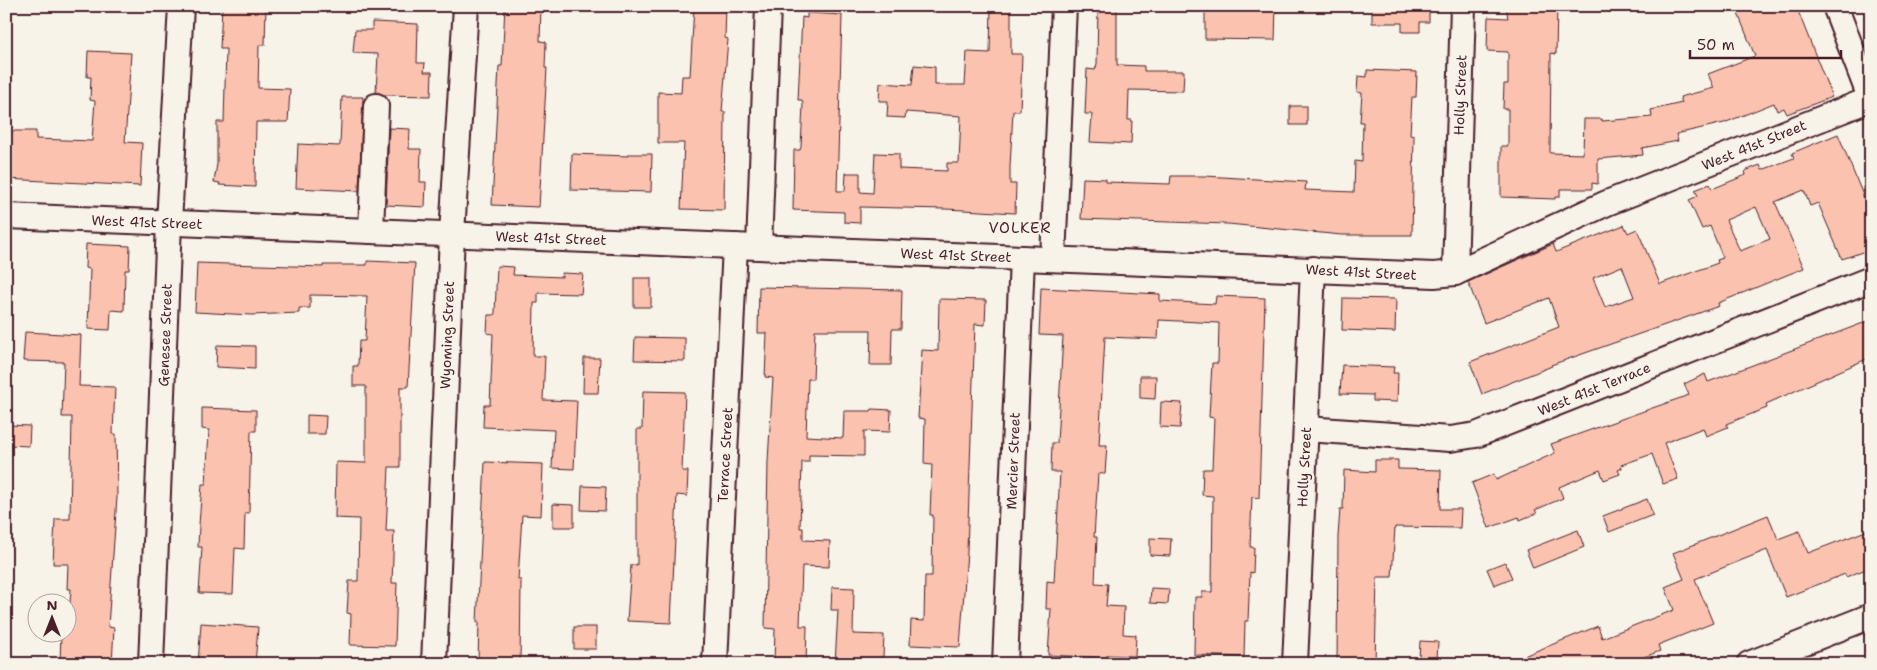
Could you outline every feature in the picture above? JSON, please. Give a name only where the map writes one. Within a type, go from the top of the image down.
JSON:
[{"type":"street","name":"Genesee Street","points":[[151,664],[169,223],[181,6]]},
{"type":"street","name":"Wyoming Street","points":[[434,664],[452,234],[466,6]]},
{"type":"street","points":[[759,247],[768,6]]},
{"type":"street","points":[[1053,259],[1064,6]]},
{"type":"street","name":"Holly Street","points":[[1455,273],[1463,6]]},
{"type":"street","points":[[1835,6],[1871,99]]},
{"type":"street","name":"West 41st Street","points":[[6,216],[1434,275],[1455,273],[1608,203],[1871,99]]},
{"type":"street","points":[[371,231],[376,106]]},
{"type":"street","name":"Terrace Street","points":[[715,664],[735,246]]},
{"type":"street","name":"Mercier Street","points":[[1006,664],[1022,258]]},
{"type":"street","name":"Holly Street","points":[[1295,664],[1313,269]]},
{"type":"street","name":"West 41st Terrace","points":[[1306,429],[1450,439],[1476,435],[1871,279]]},
{"type":"street","points":[[1749,664],[1871,616]]},
{"type":"building","points":[[222,6],[266,6],[265,45],[259,45],[258,88],[290,89],[288,122],[256,122],[255,187],[219,185],[220,183],[214,182],[217,164],[217,122],[224,122],[226,49],[220,49]]},
{"type":"building","points":[[505,6],[541,6],[540,41],[546,42],[545,68],[547,68],[539,207],[492,205],[499,66],[502,66]]},
{"type":"building","points":[[694,6],[726,7],[725,38],[728,39],[722,112],[725,112],[724,210],[681,209],[684,143],[658,143],[658,92],[681,93],[682,76],[690,76]]},
{"type":"building","points":[[991,6],[1011,6],[1011,54],[1022,54],[1020,111],[1013,111],[1010,167],[1010,184],[1016,184],[1015,213],[860,207],[860,223],[844,222],[844,212],[793,210],[794,150],[800,150],[801,147],[803,104],[802,100],[798,100],[802,17],[807,18],[807,13],[842,15],[837,191],[845,191],[846,173],[860,173],[860,192],[873,193],[875,153],[899,154],[899,169],[947,171],[947,163],[959,163],[961,116],[906,112],[905,118],[887,117],[888,101],[879,101],[880,83],[912,85],[914,65],[935,67],[935,85],[965,85],[967,52],[990,53]]},
{"type":"building","points":[[1098,6],[1117,6],[1117,65],[1144,66],[1144,71],[1184,71],[1183,91],[1129,90],[1128,120],[1132,120],[1131,144],[1090,142],[1092,114],[1085,114],[1087,69],[1095,70],[1097,64]]},
{"type":"building","points":[[1205,6],[1276,6],[1275,40],[1205,39]]},
{"type":"building","points":[[1372,6],[1429,6],[1429,22],[1420,22],[1420,32],[1402,32],[1402,23],[1372,23]]},
{"type":"building","points":[[1506,6],[1557,6],[1556,54],[1551,53],[1550,153],[1583,154],[1584,119],[1602,119],[1602,121],[1652,117],[1651,110],[1682,103],[1680,97],[1714,88],[1708,74],[1755,56],[1735,6],[1796,6],[1832,97],[1787,114],[1784,108],[1777,111],[1774,103],[1724,123],[1676,134],[1678,141],[1642,148],[1643,155],[1598,159],[1598,184],[1592,183],[1592,189],[1560,189],[1560,197],[1555,197],[1555,199],[1501,197],[1501,146],[1508,146],[1508,109],[1503,109],[1504,84],[1508,84],[1508,52],[1487,51],[1488,17],[1508,18]]},
{"type":"building","points":[[372,22],[418,24],[417,63],[425,63],[424,72],[432,72],[431,96],[384,95],[376,92],[378,54],[353,53],[355,30],[372,30]]},
{"type":"building","points":[[88,51],[131,53],[125,142],[142,143],[140,186],[6,179],[6,131],[36,131],[36,139],[92,141],[95,101],[90,100],[91,77],[87,77]]},
{"type":"building","points":[[1367,70],[1417,72],[1416,97],[1412,97],[1410,135],[1414,136],[1412,235],[1342,235],[1228,224],[1081,219],[1083,178],[1106,179],[1106,182],[1170,184],[1171,176],[1205,176],[1306,182],[1305,190],[1354,192],[1355,161],[1362,162],[1363,122],[1360,122],[1362,93],[1357,92],[1358,76],[1367,77]]},
{"type":"building","points":[[342,97],[363,97],[359,191],[296,188],[298,144],[340,145]]},
{"type":"building","points":[[1290,106],[1307,106],[1307,125],[1290,125]]},
{"type":"building","points":[[389,128],[410,129],[409,149],[421,149],[420,182],[426,182],[425,207],[386,205]]},
{"type":"building","points":[[1838,134],[1871,215],[1871,249],[1842,259],[1818,203],[1810,206],[1804,190],[1775,202],[1804,268],[1718,303],[1719,306],[1551,365],[1482,394],[1470,362],[1559,327],[1549,298],[1484,323],[1468,282],[1553,244],[1556,252],[1624,225],[1628,233],[1637,229],[1660,284],[1718,263],[1717,260],[1723,258],[1710,226],[1702,229],[1689,200],[1698,196],[1695,190],[1710,184],[1712,189],[1746,175],[1745,171],[1760,165],[1762,170],[1794,158],[1792,153]],"holes":[[[1756,207],[1770,239],[1740,251],[1726,220]],[[1622,266],[1634,297],[1605,307],[1593,278]]]},
{"type":"building","points":[[572,154],[628,156],[628,154],[652,154],[651,192],[571,190]]},
{"type":"building","points":[[86,244],[130,246],[129,270],[125,270],[124,311],[111,310],[110,330],[88,329],[90,269],[85,268]]},
{"type":"building","points":[[367,261],[415,263],[408,387],[400,387],[400,467],[389,467],[386,531],[394,531],[392,583],[397,583],[395,646],[350,645],[351,614],[347,613],[349,581],[358,581],[359,519],[335,518],[336,462],[366,463],[366,386],[353,386],[353,366],[358,366],[359,341],[365,341],[367,296],[310,295],[310,308],[299,308],[299,313],[251,315],[195,312],[197,263],[323,267],[323,265],[367,265]]},
{"type":"building","points":[[497,266],[514,267],[513,275],[562,277],[562,273],[583,274],[581,294],[538,293],[538,303],[534,303],[533,356],[545,356],[543,400],[577,401],[574,469],[552,468],[554,430],[483,427],[484,405],[490,405],[493,334],[487,333],[488,315],[494,315],[495,313]]},
{"type":"building","points":[[634,278],[651,278],[651,307],[634,307]]},
{"type":"building","points":[[759,287],[902,290],[901,329],[892,329],[891,365],[870,365],[871,330],[815,330],[813,379],[808,379],[806,436],[843,438],[844,411],[891,410],[890,432],[864,431],[864,456],[809,455],[809,462],[802,462],[800,528],[803,528],[803,540],[830,541],[829,567],[802,566],[800,626],[807,626],[806,664],[774,664],[775,629],[765,628],[768,461],[773,378],[765,377],[767,333],[758,333]]},
{"type":"building","points":[[1041,288],[1160,294],[1160,301],[1215,304],[1216,296],[1265,298],[1259,498],[1252,497],[1250,547],[1254,547],[1253,573],[1250,572],[1248,621],[1245,621],[1244,657],[1194,655],[1195,597],[1202,597],[1202,592],[1212,592],[1213,496],[1202,495],[1203,469],[1212,469],[1214,418],[1209,417],[1212,363],[1218,363],[1219,323],[1159,320],[1158,339],[1105,337],[1099,445],[1107,445],[1105,474],[1098,473],[1094,537],[1097,537],[1095,583],[1108,584],[1106,606],[1124,607],[1123,634],[1136,635],[1135,656],[1107,655],[1107,658],[1048,655],[1051,609],[1046,609],[1047,581],[1054,582],[1060,472],[1051,472],[1052,443],[1057,443],[1063,336],[1039,335]]},
{"type":"building","points":[[1343,298],[1396,299],[1395,332],[1342,330]]},
{"type":"building","points":[[939,299],[986,300],[985,325],[975,324],[967,551],[960,647],[910,645],[911,620],[924,621],[925,576],[932,576],[933,515],[930,515],[932,465],[924,464],[925,419],[918,418],[922,350],[938,351]]},
{"type":"building","points":[[1871,320],[1871,357],[1766,404],[1767,408],[1726,424],[1728,427],[1706,436],[1703,428],[1664,443],[1678,479],[1663,484],[1652,454],[1621,465],[1622,468],[1618,470],[1620,474],[1604,480],[1600,470],[1559,487],[1563,498],[1535,510],[1537,513],[1520,520],[1519,517],[1489,528],[1472,483],[1494,474],[1496,480],[1555,453],[1551,444],[1689,395],[1684,384],[1705,374],[1708,382]]},
{"type":"building","points":[[25,332],[81,335],[79,386],[115,387],[113,434],[116,434],[117,497],[108,627],[114,628],[112,664],[60,664],[61,642],[78,642],[78,592],[71,592],[71,589],[67,589],[68,564],[53,564],[55,519],[70,519],[72,417],[62,417],[64,362],[23,361]]},
{"type":"building","points":[[635,337],[685,338],[685,361],[634,360]]},
{"type":"building","points":[[217,345],[255,346],[255,369],[216,367]]},
{"type":"building","points":[[584,358],[600,358],[598,393],[583,393]]},
{"type":"building","points":[[1342,365],[1394,367],[1393,373],[1398,373],[1397,402],[1373,401],[1373,395],[1340,394]]},
{"type":"building","points":[[1140,376],[1156,376],[1155,399],[1140,398]]},
{"type":"building","points":[[643,391],[685,392],[682,471],[688,471],[687,496],[677,495],[671,623],[627,621],[631,565],[637,565],[637,429],[642,429]]},
{"type":"building","points":[[1161,402],[1182,403],[1180,428],[1160,427]]},
{"type":"building","points":[[202,408],[256,410],[256,431],[251,431],[249,513],[245,513],[244,549],[235,548],[233,594],[199,593],[202,547],[198,547],[199,525],[202,484],[206,484],[209,430],[202,429]]},
{"type":"building","points":[[307,415],[326,416],[325,434],[307,434]]},
{"type":"building","points":[[9,425],[30,426],[29,446],[8,445]]},
{"type":"building","points":[[1375,460],[1398,460],[1398,469],[1441,470],[1440,509],[1461,509],[1460,528],[1395,527],[1392,577],[1377,577],[1375,664],[1337,664],[1338,537],[1340,509],[1343,509],[1344,470],[1375,472]]},
{"type":"building","points":[[485,462],[543,464],[541,516],[522,515],[518,580],[521,580],[520,664],[478,664],[479,622],[477,622]]},
{"type":"building","points":[[582,486],[606,487],[605,511],[581,510]]},
{"type":"building","points":[[1647,499],[1653,515],[1609,532],[1603,516]]},
{"type":"building","points":[[553,504],[574,505],[574,527],[553,527]]},
{"type":"building","points":[[1768,515],[1778,539],[1799,531],[1808,553],[1871,529],[1871,567],[1846,577],[1845,574],[1786,597],[1767,550],[1695,579],[1713,623],[1658,645],[1660,651],[1626,664],[1504,664],[1598,626],[1602,638],[1674,610],[1665,587],[1684,579],[1673,553]]},
{"type":"building","points":[[1578,530],[1584,547],[1533,568],[1526,550]]},
{"type":"building","points":[[1150,538],[1171,539],[1170,556],[1150,555]]},
{"type":"building","points":[[1505,562],[1512,578],[1494,585],[1487,569]]},
{"type":"building","points":[[832,587],[854,588],[853,634],[884,635],[883,657],[880,657],[880,664],[835,664],[838,610],[831,610]]},
{"type":"building","points":[[1151,588],[1169,589],[1168,604],[1150,603]]},
{"type":"building","points":[[201,623],[258,627],[255,664],[198,664]]},
{"type":"building","points":[[574,627],[596,627],[596,649],[574,649]]},
{"type":"building","points":[[1420,641],[1438,642],[1437,659],[1419,659]]},
{"type":"district","name":"VOLKER","points":[[1020,228]]}]
